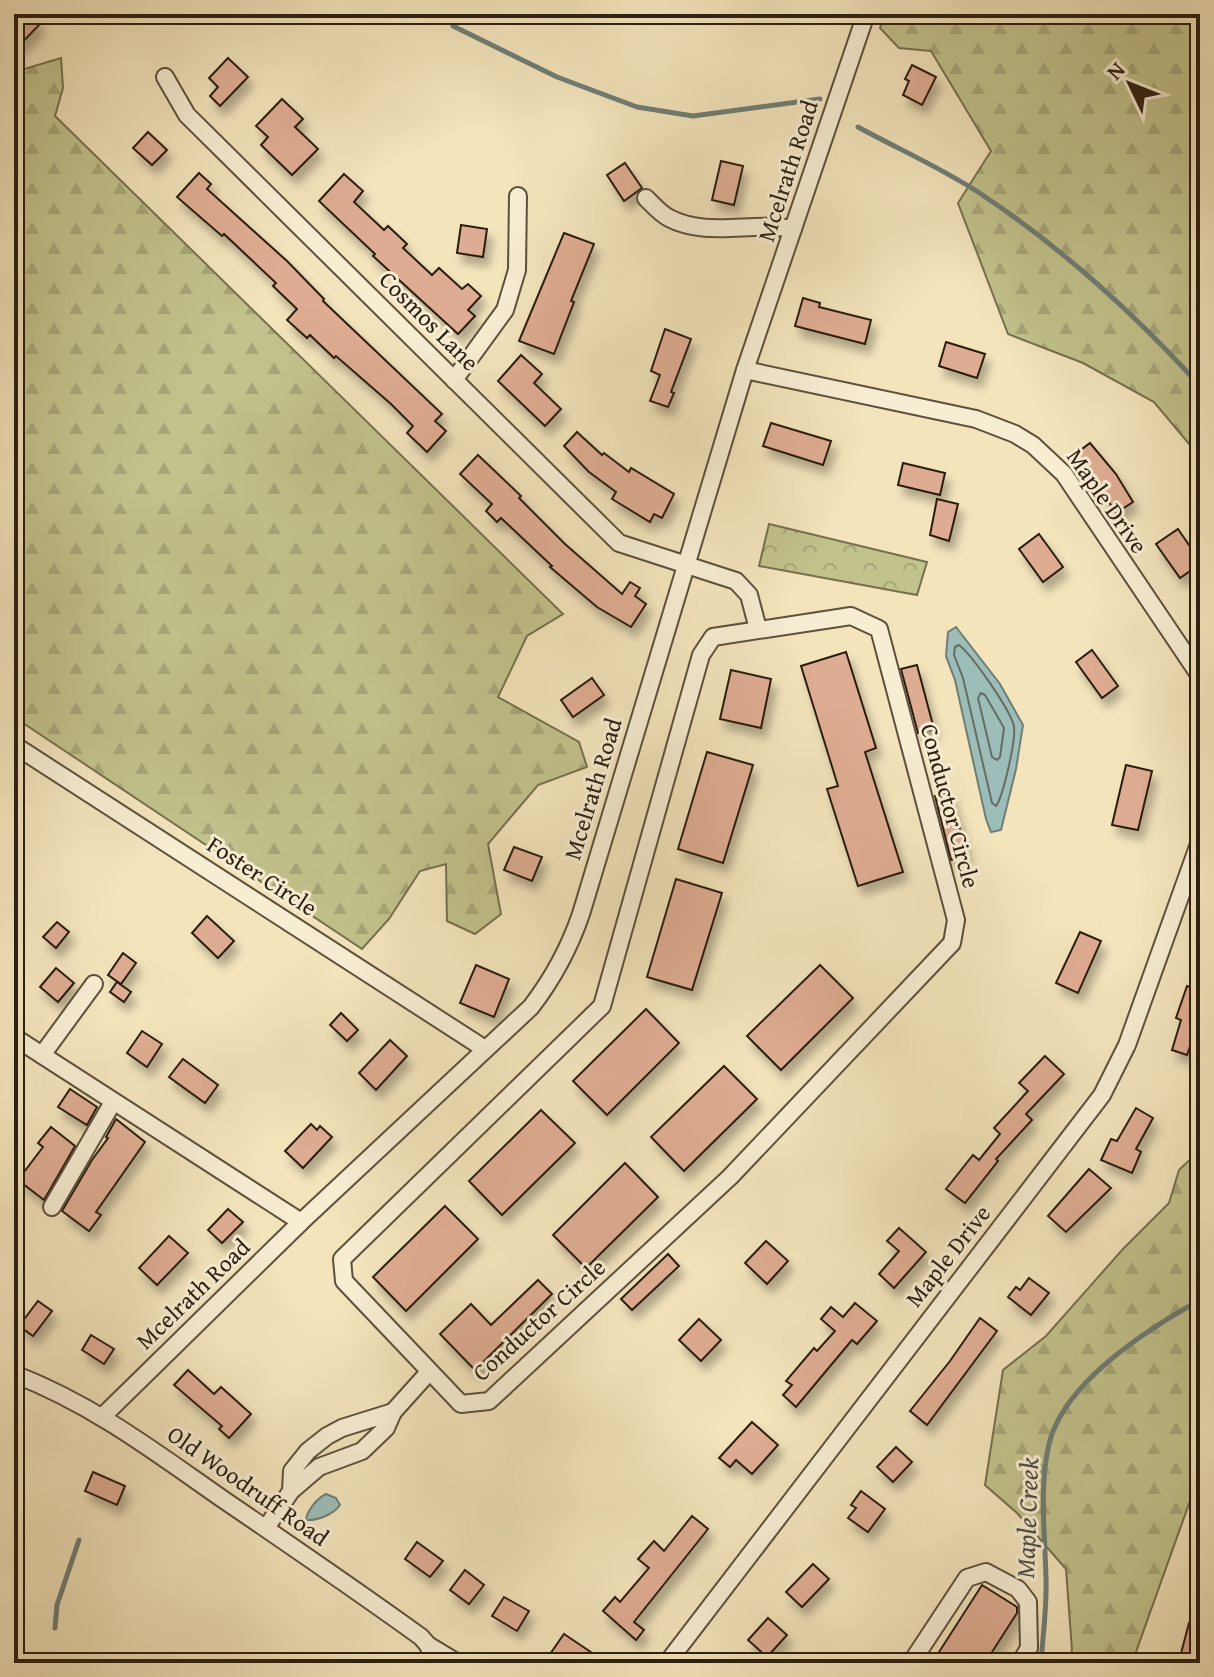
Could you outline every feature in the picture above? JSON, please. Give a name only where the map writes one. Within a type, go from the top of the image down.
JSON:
[{"type":"street","name":"Mcelrath Road","points":[[103,1416],[301,1222],[531,1007],[553,979],[569,947],[625,774],[684,566],[745,370],[866,14]]},
{"type":"street","name":"Cosmos Lane","points":[[165,77],[187,115],[619,543],[684,566]]},
{"type":"street","points":[[454,380],[505,310],[517,270],[518,196]]},
{"type":"street","points":[[646,198],[667,217],[700,229],[773,225],[793,229]]},
{"type":"street","name":"Maple Drive","points":[[745,370],[976,419],[1015,434],[1033,445],[1064,474],[1200,676]]},
{"type":"street","points":[[684,566],[736,581],[749,595],[758,629]]},
{"type":"street","name":"Conductor Circle","points":[[851,616],[879,629],[956,920],[952,943],[730,1177],[489,1401],[461,1404],[429,1372],[344,1281],[342,1259],[602,1006],[701,655],[713,637],[758,629],[851,616]]},
{"type":"street","name":"Foster Circle","points":[[14,745],[485,1049]]},
{"type":"street","name":"Maple Drive","points":[[667,1663],[1102,1095],[1127,1045],[1200,841]]},
{"type":"street","points":[[42,1055],[94,984]]},
{"type":"street","points":[[14,1037],[301,1222]]},
{"type":"street","points":[[52,1207],[113,1102]]},
{"type":"street","points":[[266,1528],[291,1491],[319,1467],[362,1451],[386,1428],[393,1412],[429,1372]]},
{"type":"street","name":"Old Woodruff Road","points":[[14,1374],[103,1416],[458,1663]]},
{"type":"street","points":[[291,1491],[292,1471],[308,1451],[327,1436],[393,1412]]},
{"type":"street","points":[[911,1663],[967,1578],[986,1572],[1018,1589],[1028,1602],[1029,1648],[1020,1663]]},
{"type":"street","points":[[428,1645],[435,1663]]},
{"type":"green space","points":[[885,14],[1200,14],[1200,457],[1154,402],[1083,363],[1008,334],[958,203],[991,151],[931,51],[899,48],[880,28]]},
{"type":"green space","points":[[61,58],[63,88],[55,116],[563,614],[527,636],[498,697],[579,742],[587,767],[538,785],[488,844],[501,914],[475,934],[447,921],[446,864],[420,871],[389,919],[362,949],[14,717],[14,72]]},
{"type":"green space","points":[[769,524],[927,562],[917,595],[759,566]]},
{"type":"green space","points":[[1200,1150],[1200,1357],[1195,1377],[1200,1393],[1200,1473],[1132,1663],[1067,1663],[1072,1650],[1066,1569],[1017,1513],[985,1485],[1003,1370],[1046,1336],[1123,1249],[1169,1203],[1179,1170]]},
{"type":"water","points":[[956,627],[1000,684],[1023,725],[1001,830],[991,832],[955,680],[946,656],[948,632]]},
{"type":"water","points":[[326,1494],[336,1498],[340,1505],[325,1516],[306,1520],[313,1505]]},
{"type":"building","points":[[14,14],[30,14],[40,24],[14,51]]},
{"type":"building","points":[[228,58],[248,77],[220,106],[210,96],[218,87],[209,78]]},
{"type":"building","points":[[912,65],[936,77],[922,105],[903,95],[909,81],[905,79]]},
{"type":"building","points":[[282,99],[303,119],[295,127],[318,149],[292,175],[261,145],[268,137],[256,126]]},
{"type":"building","points":[[148,132],[167,150],[152,165],[133,148]]},
{"type":"building","points":[[721,161],[743,166],[734,205],[712,200]]},
{"type":"building","points":[[625,163],[642,188],[624,201],[607,175]]},
{"type":"building","points":[[199,173],[211,184],[207,189],[287,261],[323,301],[442,414],[435,421],[446,431],[427,452],[407,433],[413,426],[391,404],[310,335],[307,338],[287,320],[297,309],[273,286],[276,283],[224,234],[222,236],[177,197]]},
{"type":"building","points":[[344,174],[363,191],[354,202],[384,230],[388,226],[407,244],[403,248],[432,275],[439,268],[462,289],[468,284],[481,296],[468,310],[475,316],[458,334],[373,256],[375,254],[319,201]]},
{"type":"building","points":[[461,225],[487,229],[483,257],[457,253]]},
{"type":"building","points":[[564,233],[594,244],[554,354],[519,341]]},
{"type":"building","points":[[803,298],[820,303],[819,307],[871,320],[865,344],[795,326]]},
{"type":"building","points":[[665,329],[691,339],[668,407],[650,401],[660,375],[651,371]]},
{"type":"building","points":[[946,342],[985,354],[977,378],[939,366]]},
{"type":"building","points":[[521,355],[542,374],[534,383],[561,409],[545,426],[498,381]]},
{"type":"building","points":[[771,423],[831,441],[823,465],[763,446]]},
{"type":"building","points":[[577,432],[602,455],[604,453],[629,472],[631,468],[674,494],[662,518],[654,514],[650,522],[612,499],[616,492],[589,472],[564,446]]},
{"type":"building","points":[[1090,443],[1116,474],[1133,502],[1116,513],[1098,485],[1073,456]]},
{"type":"building","points":[[478,455],[565,544],[622,594],[630,582],[640,588],[635,596],[646,604],[631,627],[597,607],[550,567],[501,518],[497,522],[486,511],[492,504],[460,474]]},
{"type":"building","points":[[903,463],[945,473],[940,495],[898,485]]},
{"type":"building","points":[[937,499],[958,504],[949,541],[930,535]]},
{"type":"building","points":[[1178,529],[1200,561],[1180,578],[1156,544]]},
{"type":"building","points":[[1039,534],[1063,567],[1043,582],[1019,549]]},
{"type":"building","points":[[1092,650],[1118,686],[1102,698],[1076,662]]},
{"type":"building","points":[[846,652],[876,748],[865,752],[903,872],[858,886],[827,789],[838,786],[801,666]]},
{"type":"building","points":[[917,665],[934,729],[918,733],[901,669]]},
{"type":"building","points":[[731,670],[771,679],[761,728],[720,719]]},
{"type":"building","points":[[592,678],[604,695],[573,717],[561,700]]},
{"type":"building","points":[[707,752],[753,765],[723,863],[678,849]]},
{"type":"building","points":[[1126,765],[1152,771],[1138,830],[1112,825]]},
{"type":"building","points":[[950,792],[967,856],[951,860],[935,796]]},
{"type":"building","points":[[514,847],[542,857],[532,881],[504,870]]},
{"type":"building","points":[[676,879],[722,893],[692,990],[647,977]]},
{"type":"building","points":[[207,916],[234,941],[218,958],[192,933]]},
{"type":"building","points":[[57,922],[69,932],[56,948],[43,937]]},
{"type":"building","points":[[1080,932],[1101,941],[1078,993],[1056,983]]},
{"type":"building","points":[[123,953],[136,963],[121,984],[108,975]]},
{"type":"building","points":[[476,965],[509,979],[494,1017],[460,1003]]},
{"type":"building","points":[[820,965],[853,998],[781,1070],[747,1036]]},
{"type":"building","points":[[56,968],[74,983],[58,1002],[40,987]]},
{"type":"building","points":[[117,982],[131,992],[124,1002],[110,992]]},
{"type":"building","points":[[1187,986],[1200,991],[1200,1027],[1197,1026],[1187,1055],[1172,1050],[1181,1020],[1176,1018]]},
{"type":"building","points":[[646,1009],[679,1043],[607,1115],[573,1081]]},
{"type":"building","points":[[341,1013],[358,1030],[347,1041],[330,1025]]},
{"type":"building","points":[[142,1031],[162,1044],[147,1067],[127,1053]]},
{"type":"building","points":[[390,1040],[407,1056],[376,1090],[359,1073]]},
{"type":"building","points":[[1045,1056],[1064,1074],[1026,1114],[1032,1120],[996,1159],[998,1161],[965,1203],[946,1189],[973,1155],[979,1160],[1000,1134],[994,1128],[1028,1091],[1019,1083]]},
{"type":"building","points":[[183,1059],[218,1085],[205,1103],[169,1077]]},
{"type":"building","points":[[724,1066],[757,1099],[684,1171],[651,1137]]},
{"type":"building","points":[[70,1089],[97,1107],[87,1125],[58,1107]]},
{"type":"building","points":[[1136,1108],[1153,1118],[1136,1149],[1141,1152],[1132,1173],[1101,1160],[1111,1139],[1117,1141]]},
{"type":"building","points":[[541,1110],[575,1143],[502,1215],[469,1181]]},
{"type":"building","points":[[116,1119],[145,1142],[96,1212],[101,1215],[89,1231],[62,1211],[108,1138]]},
{"type":"building","points":[[311,1124],[317,1130],[320,1126],[332,1137],[303,1168],[285,1151]]},
{"type":"building","points":[[51,1127],[75,1146],[44,1200],[18,1180],[43,1147],[38,1143]]},
{"type":"building","points":[[625,1163],[658,1197],[586,1268],[553,1235]]},
{"type":"building","points":[[1089,1169],[1111,1188],[1066,1232],[1048,1216]]},
{"type":"building","points":[[445,1206],[478,1239],[406,1311],[373,1277]]},
{"type":"building","points":[[228,1209],[243,1222],[222,1243],[208,1230]]},
{"type":"building","points":[[899,1228],[926,1252],[894,1288],[879,1274],[899,1251],[887,1241]]},
{"type":"building","points":[[169,1236],[188,1253],[157,1285],[139,1268]]},
{"type":"building","points":[[766,1241],[788,1261],[767,1284],[745,1263]]},
{"type":"building","points":[[668,1254],[679,1266],[632,1310],[621,1299]]},
{"type":"building","points":[[1029,1278],[1049,1293],[1031,1315],[1008,1297],[1016,1287],[1020,1290]]},
{"type":"building","points":[[538,1280],[552,1294],[475,1370],[440,1334],[471,1304],[491,1325]]},
{"type":"building","points":[[38,1301],[52,1311],[33,1336],[19,1326]]},
{"type":"building","points":[[855,1303],[877,1321],[857,1344],[852,1340],[796,1407],[783,1395],[792,1385],[786,1381],[814,1348],[817,1351],[835,1331],[821,1319],[831,1307],[843,1317]]},
{"type":"building","points":[[980,1318],[997,1331],[927,1425],[910,1411]]},
{"type":"building","points":[[699,1319],[721,1340],[701,1361],[679,1340]]},
{"type":"building","points":[[91,1335],[114,1349],[104,1364],[82,1350]]},
{"type":"building","points":[[188,1370],[214,1394],[221,1387],[251,1414],[229,1438],[219,1429],[222,1426],[174,1385]]},
{"type":"building","points":[[752,1422],[778,1445],[752,1474],[736,1460],[730,1467],[719,1458]]},
{"type":"building","points":[[896,1447],[912,1462],[893,1482],[877,1467]]},
{"type":"building","points":[[93,1472],[125,1486],[117,1505],[85,1491]]},
{"type":"building","points":[[861,1491],[885,1509],[868,1532],[848,1518],[856,1508],[851,1505]]},
{"type":"building","points":[[692,1516],[708,1529],[634,1622],[644,1630],[636,1640],[603,1611],[615,1597],[620,1602],[649,1568],[638,1559],[654,1541],[664,1551]]},
{"type":"building","points":[[417,1542],[443,1561],[430,1577],[405,1559]]},
{"type":"building","points":[[813,1564],[829,1579],[802,1607],[786,1592]]},
{"type":"building","points":[[465,1570],[484,1585],[469,1604],[450,1590]]},
{"type":"building","points":[[982,1585],[1017,1607],[1017,1613],[985,1663],[932,1663]]},
{"type":"building","points":[[504,1597],[529,1611],[517,1631],[492,1616]]},
{"type":"building","points":[[768,1618],[787,1635],[767,1657],[748,1640]]},
{"type":"building","points":[[1189,1623],[1200,1626],[1200,1663],[1179,1661]]},
{"type":"building","points":[[564,1634],[607,1663],[556,1663],[548,1657]]},
{"type":"waterway","points":[[453,26],[557,77],[637,107],[693,116],[820,99]]},
{"type":"waterway","points":[[858,127],[935,167],[1011,215],[1069,259],[1124,308],[1200,386]]},
{"type":"waterway","name":"Maple Creek","points":[[1041,1663],[1046,1589],[1044,1477],[1049,1444],[1058,1421],[1072,1399],[1111,1360],[1133,1342],[1200,1300]]},
{"type":"waterway","points":[[55,1628],[57,1605],[79,1540]]}]
